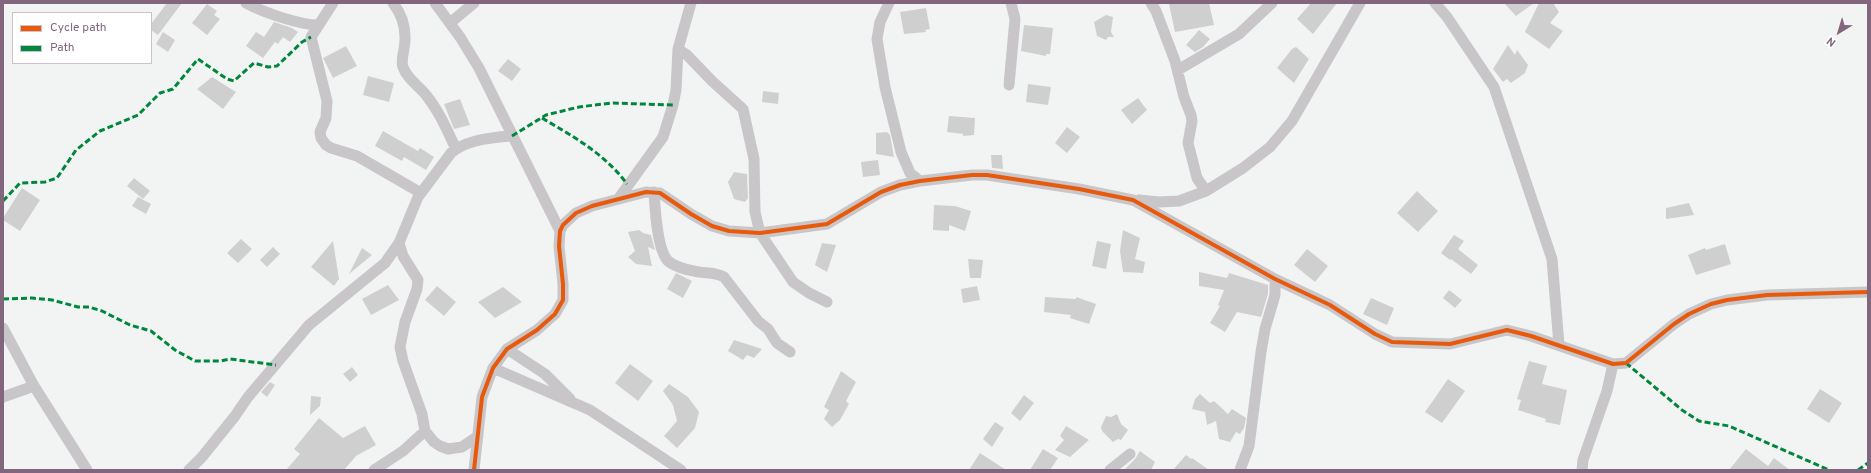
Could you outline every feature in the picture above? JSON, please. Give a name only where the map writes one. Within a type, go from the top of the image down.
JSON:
[{"type":"street","points":[[246,3],[298,22],[309,25],[318,25]]},
{"type":"street","points":[[333,3],[311,37],[327,101],[328,112],[320,132],[321,138],[326,145],[331,148],[357,156],[421,193]]},
{"type":"street","points":[[393,3],[404,22],[406,37],[402,61],[403,67],[411,79],[426,95],[443,120],[456,149]]},
{"type":"street","points":[[435,3],[450,23],[479,68],[560,231]]},
{"type":"street","points":[[450,23],[474,3]]},
{"type":"street","points":[[619,198],[660,143],[663,136],[676,90],[678,49],[691,3]]},
{"type":"street","points":[[889,3],[880,22],[877,39],[885,87],[901,152],[910,173],[920,181]]},
{"type":"street","points":[[1009,85],[1014,19],[1011,3]]},
{"type":"street","points":[[1151,3],[1156,11],[1178,70],[1192,121],[1188,143],[1198,178],[1206,191]]},
{"type":"street","points":[[1178,70],[1239,34],[1272,3]]},
{"type":"street","points":[[476,468],[482,398],[493,368],[507,349],[544,324],[555,314],[560,306],[563,300],[563,284],[559,246],[560,231],[567,220],[576,213],[619,198],[638,193],[654,192],[665,197],[712,226],[730,231],[760,233],[828,224],[881,192],[900,185],[920,181],[972,175],[1001,176],[1133,200],[1159,202],[1179,201],[1206,191],[1243,168],[1270,147],[1292,121],[1360,3]]},
{"type":"street","points":[[1435,3],[1447,17],[1494,87],[1552,259],[1559,344]]},
{"type":"street","points":[[678,49],[687,55],[712,82],[743,109],[754,159],[755,212],[760,233],[793,282],[809,293],[827,302]]},
{"type":"street","points":[[189,470],[202,457],[236,416],[248,397],[309,325],[386,263],[399,243],[421,193],[443,162],[456,149],[484,139],[512,136]]},
{"type":"street","points":[[654,192],[658,235],[667,260],[674,265],[690,270],[716,273],[724,277],[758,321],[768,329],[777,344],[790,352]]},
{"type":"street","points":[[1133,200],[1275,279],[1330,306],[1392,342],[1450,344],[1508,330],[1559,344],[1576,352],[1613,364],[1626,363],[1674,324],[1689,314],[1711,304],[1727,300],[1774,295],[1868,292]]},
{"type":"street","points":[[399,243],[403,256],[418,280],[417,289],[406,322],[400,347],[403,361],[422,414],[424,431],[434,442],[448,449],[462,447],[478,436]]},
{"type":"street","points":[[1240,470],[1249,446],[1261,352],[1265,329],[1275,295],[1275,279]]},
{"type":"street","points":[[3,328],[34,386],[87,470]]},
{"type":"street","points":[[507,349],[545,374],[573,402]]},
{"type":"street","points":[[1582,470],[1583,460],[1607,391],[1613,364]]},
{"type":"street","points":[[493,368],[533,387],[590,410],[681,470]]},
{"type":"street","points":[[3,397],[34,386]]},
{"type":"street","points":[[374,470],[403,451],[424,431]]},
{"type":"street","points":[[1110,470],[1130,454]]},
{"type":"building","points":[[167,3],[182,3],[158,35],[152,31],[152,23]]},
{"type":"building","points":[[1209,3],[1214,25],[1175,32],[1169,4]]},
{"type":"building","points":[[1311,3],[1337,3],[1313,34],[1297,19]]},
{"type":"building","points":[[1504,3],[1534,3],[1516,16]]},
{"type":"building","points":[[1539,3],[1553,3],[1559,12],[1550,23],[1563,31],[1549,49],[1525,32]]},
{"type":"building","points":[[207,4],[217,11],[214,15],[220,19],[207,35],[192,23]]},
{"type":"building","points":[[926,8],[930,29],[925,30],[926,32],[904,34],[900,12]]},
{"type":"building","points":[[1106,15],[1113,17],[1111,32],[1114,37],[1108,37],[1106,40],[1097,36],[1094,22]]},
{"type":"building","points":[[274,22],[292,28],[298,32],[290,42],[283,37],[278,44],[275,42],[263,58],[246,46],[256,32],[264,37]]},
{"type":"building","points":[[1024,25],[1053,28],[1050,54],[1046,54],[1046,56],[1021,51]]},
{"type":"building","points":[[1199,30],[1210,39],[1203,47],[1195,52],[1186,45]]},
{"type":"building","points":[[163,32],[175,40],[168,52],[156,44]]},
{"type":"building","points":[[1508,45],[1515,55],[1517,50],[1528,65],[1525,73],[1511,83],[1507,79],[1503,82],[1493,69]]},
{"type":"building","points":[[346,46],[357,66],[333,78],[323,58]]},
{"type":"building","points":[[1296,47],[1309,59],[1294,83],[1277,68],[1292,49]]},
{"type":"building","points":[[508,59],[521,69],[512,81],[498,71]]},
{"type":"building","points":[[368,76],[394,83],[389,102],[363,95]]},
{"type":"building","points":[[212,77],[236,92],[223,109],[197,89]]},
{"type":"building","points":[[1028,84],[1051,87],[1048,105],[1026,102]]},
{"type":"building","points":[[763,91],[779,93],[778,104],[762,102]]},
{"type":"building","points":[[1138,98],[1147,110],[1132,124],[1121,110]]},
{"type":"building","points":[[460,99],[470,125],[454,129],[444,104]]},
{"type":"building","points":[[949,116],[975,118],[974,135],[963,136],[963,134],[947,132]]},
{"type":"building","points":[[1067,127],[1080,137],[1067,153],[1055,143]]},
{"type":"building","points":[[383,131],[418,151],[420,148],[434,157],[426,170],[404,157],[402,161],[375,146]]},
{"type":"building","points":[[887,132],[890,135],[894,157],[876,154],[876,133]]},
{"type":"building","points":[[991,155],[1002,155],[1003,169],[992,168]]},
{"type":"building","points":[[878,160],[880,175],[863,177],[861,162]]},
{"type":"building","points":[[734,172],[747,174],[748,198],[745,202],[734,199],[728,182]]},
{"type":"building","points":[[134,178],[150,191],[143,199],[127,186]]},
{"type":"building","points":[[22,188],[40,200],[20,231],[3,220],[3,218]]},
{"type":"building","points":[[1417,191],[1438,211],[1418,232],[1397,213]]},
{"type":"building","points":[[138,197],[151,204],[146,214],[132,206]]},
{"type":"building","points":[[1689,203],[1694,215],[1666,219],[1666,208]]},
{"type":"building","points":[[934,205],[955,206],[971,211],[965,231],[949,225],[949,231],[933,230]]},
{"type":"building","points":[[639,230],[643,233],[651,235],[655,250],[648,247],[652,266],[636,264],[628,257],[635,251],[628,232]]},
{"type":"building","points":[[1123,230],[1140,238],[1135,259],[1145,262],[1143,273],[1123,272],[1120,251]]},
{"type":"building","points":[[1454,235],[1464,241],[1458,249],[1478,265],[1471,274],[1441,253]]},
{"type":"building","points":[[241,239],[252,249],[238,263],[227,253]]},
{"type":"building","points":[[333,241],[339,279],[334,286],[311,267]]},
{"type":"building","points":[[1097,241],[1111,244],[1106,269],[1092,266]]},
{"type":"building","points":[[822,243],[836,245],[827,272],[815,265]]},
{"type":"building","points":[[1725,244],[1731,264],[1696,275],[1688,255],[1705,248],[1706,250]]},
{"type":"building","points":[[273,247],[280,254],[267,267],[260,260]]},
{"type":"building","points":[[362,248],[372,255],[349,274]]},
{"type":"building","points":[[1307,249],[1328,266],[1315,282],[1294,265]]},
{"type":"building","points":[[968,259],[983,260],[981,278],[970,278]]},
{"type":"building","points":[[1199,272],[1227,278],[1229,273],[1268,285],[1268,294],[1261,317],[1237,312],[1225,332],[1210,323],[1220,306],[1218,305],[1224,290],[1199,286]]},
{"type":"building","points":[[676,273],[692,281],[683,298],[667,289]]},
{"type":"building","points":[[388,285],[399,300],[371,315],[362,299]]},
{"type":"building","points":[[437,286],[456,302],[444,316],[425,300]]},
{"type":"building","points":[[977,286],[980,300],[963,303],[961,289]]},
{"type":"building","points":[[503,287],[522,302],[495,318],[478,302]]},
{"type":"building","points":[[1449,290],[1462,300],[1455,308],[1443,298]]},
{"type":"building","points":[[1045,297],[1076,299],[1076,297],[1096,304],[1089,324],[1070,318],[1071,315],[1044,312]]},
{"type":"building","points":[[1371,298],[1394,308],[1387,325],[1363,314]]},
{"type":"building","points":[[734,340],[762,349],[754,358],[747,355],[743,360],[728,351]]},
{"type":"building","points":[[1529,361],[1547,366],[1542,384],[1567,390],[1560,425],[1545,422],[1546,419],[1518,410],[1521,400],[1517,399]]},
{"type":"building","points":[[630,364],[653,381],[638,401],[615,383]]},
{"type":"building","points":[[352,367],[358,375],[350,382],[343,374]]},
{"type":"building","points":[[841,371],[856,382],[846,401],[849,404],[840,420],[832,427],[824,419],[829,410],[824,407]]},
{"type":"building","points":[[1448,379],[1465,391],[1442,423],[1425,412]]},
{"type":"building","points":[[270,382],[275,385],[267,397],[261,392]]},
{"type":"building","points":[[669,384],[688,397],[699,412],[695,428],[677,448],[664,436],[677,421],[673,405],[663,391]]},
{"type":"building","points":[[1820,389],[1842,403],[1829,423],[1807,409]]},
{"type":"building","points":[[1200,394],[1210,403],[1214,401],[1228,414],[1232,409],[1246,418],[1244,428],[1240,434],[1236,432],[1230,442],[1219,439],[1216,421],[1207,425],[1205,412],[1192,409],[1195,399]]},
{"type":"building","points":[[1024,395],[1034,403],[1020,421],[1011,413]]},
{"type":"building","points":[[311,396],[321,397],[320,406],[310,415]]},
{"type":"building","points":[[1117,414],[1121,424],[1128,430],[1121,440],[1118,439],[1113,442],[1102,431],[1101,427],[1106,416],[1111,417]]},
{"type":"building","points":[[319,418],[343,438],[365,426],[376,445],[356,456],[344,470],[286,470],[300,454],[294,449]]},
{"type":"building","points":[[995,422],[1004,428],[992,447],[983,439]]},
{"type":"building","points":[[1066,426],[1089,440],[1070,457],[1055,450],[1064,440],[1060,436]]},
{"type":"building","points":[[1043,449],[1058,458],[1050,470],[1030,470]]},
{"type":"building","points":[[1746,449],[1768,466],[1774,458],[1790,470],[1729,470]]},
{"type":"building","points":[[1140,451],[1155,462],[1151,470],[1124,470],[1135,459]]},
{"type":"building","points":[[980,453],[1006,470],[969,470]]},
{"type":"building","points":[[1186,455],[1191,459],[1192,458],[1209,470],[1173,470]]},
{"type":"marked path","points":[[3,201],[20,183],[45,182],[57,178],[76,150],[100,131],[138,115],[160,93],[173,89],[198,59],[227,79],[234,81],[254,63],[268,67],[277,66],[302,42],[311,37]]},
{"type":"marked path","points":[[512,136],[546,115],[579,107],[611,103],[673,105]]},
{"type":"marked path","points":[[542,118],[577,139],[599,155],[627,184]]},
{"type":"marked path","points":[[3,299],[32,298],[52,300],[78,307],[89,307],[102,311],[130,325],[151,331],[175,350],[195,361],[221,361],[230,359],[276,365]]},
{"type":"marked path","points":[[1626,363],[1682,410],[1699,421],[1729,426],[1829,470]]},
{"type":"marked path","points":[[1858,470],[1868,463]]},
{"type":"cycle path","points":[[474,470],[482,397],[493,368],[507,349],[537,330],[555,314],[563,300],[559,246],[560,231],[563,225],[576,213],[592,206],[646,192],[660,193],[712,226],[729,231],[760,233],[827,224],[881,192],[900,185],[920,181],[972,175],[987,175],[1079,189],[1133,200],[1275,279],[1330,305],[1375,334],[1392,342],[1450,344],[1507,330],[1531,336],[1613,364],[1626,363],[1674,324],[1689,314],[1711,304],[1727,300],[1767,295],[1868,292]]}]
